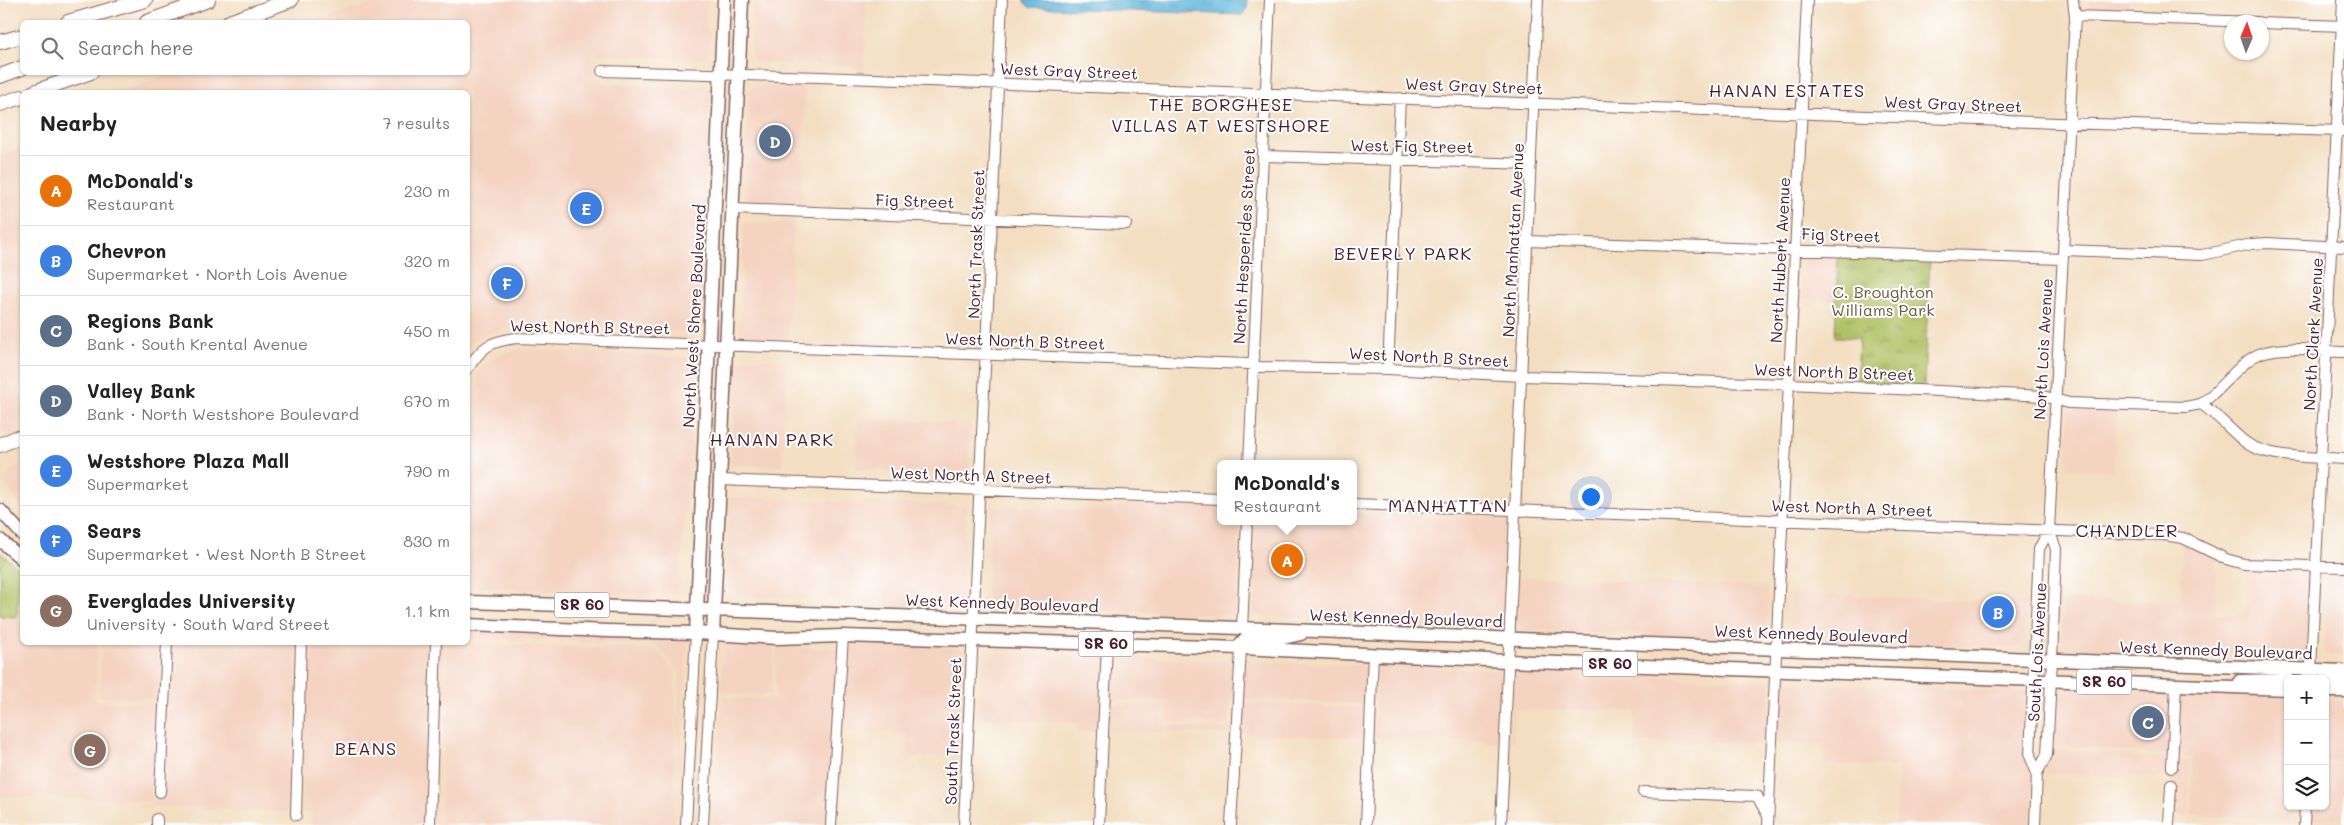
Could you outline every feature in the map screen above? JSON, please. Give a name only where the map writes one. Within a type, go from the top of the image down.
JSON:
[{"type":"highway","points":[[75,20],[145,0]]},
{"type":"highway","points":[[153,20],[208,0]]},
{"type":"highway","points":[[235,20],[291,0]]},
{"type":"highway","points":[[0,42],[20,37]]},
{"type":"highway","points":[[0,76],[20,69]]},
{"type":"highway","points":[[40,90],[82,75]]},
{"type":"highway","points":[[0,104],[20,97]]},
{"type":"highway","points":[[0,445],[16,438]]},
{"type":"main road","name":"North West Shore Boulevard","points":[[696,633],[724,0]]},
{"type":"main road","points":[[713,634],[742,0]]},
{"type":"main road","points":[[0,510],[20,532]]},
{"type":"main road","points":[[0,540],[20,557]]},
{"type":"main road","name":"West Kennedy Boulevard","points":[[470,602],[972,618],[2344,671]]},
{"type":"main road","name":"SR 60","points":[[470,625],[786,638],[843,636],[1241,648],[1507,661],[2284,689]]},
{"type":"main road","points":[[1161,646],[1191,640],[1237,640],[1242,629]]},
{"type":"main road","points":[[1241,648],[1241,643],[1245,639],[1289,638],[1309,631]]},
{"type":"main road","points":[[2306,675],[2312,670]]},
{"type":"main road","points":[[2223,687],[2244,679],[2284,680]]},
{"type":"main road","points":[[2329,681],[2344,680]]},
{"type":"main road","points":[[2329,691],[2344,691]]},
{"type":"street","name":"North Trask Street","points":[[972,639],[1002,0]]},
{"type":"street","name":"North Hesperides Street","points":[[1249,460],[1270,0]]},
{"type":"street","name":"North Manhattan Avenue","points":[[1501,825],[1538,0]]},
{"type":"street","name":"North Hubert Avenue","points":[[1771,822],[1775,670],[1807,0]]},
{"type":"street","name":"North Lois Avenue","points":[[2032,680],[2039,549],[2049,530],[2071,123],[2075,16],[2073,0]]},
{"type":"street","name":"North Lois Avenue","points":[[2075,16],[2079,0]]},
{"type":"street","name":"North Clark Avenue","points":[[2312,670],[2326,352],[2340,131],[2343,0]]},
{"type":"street","points":[[2075,16],[2224,21]]},
{"type":"street","points":[[2269,23],[2343,25]]},
{"type":"street","name":"West Gray Street","points":[[602,72],[739,74],[1802,114],[2340,131]]},
{"type":"street","points":[[1388,369],[1400,98]]},
{"type":"street","name":"West Fig Street","points":[[1263,156],[1531,164]]},
{"type":"street","name":"Fig Street","points":[[733,209],[1126,224]]},
{"type":"street","name":"Fig Street","points":[[1528,241],[2063,254],[2202,255],[2260,244],[2344,247]]},
{"type":"street","name":"West North B Street","points":[[470,365],[478,353],[495,341],[516,338],[1388,369],[1522,376],[1789,384],[2043,396],[2069,403],[2185,407],[2201,404]]},
{"type":"street","points":[[2344,352],[2277,349],[2262,352],[2238,369],[2215,393],[2201,404],[2214,412],[2246,443],[2265,452],[2344,459]]},
{"type":"street","name":"West North A Street","points":[[720,480],[1217,499]]},
{"type":"street","name":"West North A Street","points":[[1357,504],[2164,535],[2183,538],[2226,559],[2244,564],[2344,568]]},
{"type":"street","points":[[1242,629],[1247,525]]},
{"type":"street","name":"South Lois Avenue","points":[[2037,773],[2047,755],[2052,660],[2056,549],[2049,530]]},
{"type":"street","points":[[686,825],[696,633]]},
{"type":"street","points":[[703,825],[713,634]]},
{"type":"street","points":[[831,825],[843,636]]},
{"type":"street","name":"South Trask Street","points":[[964,825],[972,639]]},
{"type":"street","points":[[1099,825],[1107,644]]},
{"type":"street","points":[[160,792],[167,645]]},
{"type":"street","points":[[296,815],[301,645]]},
{"type":"street","points":[[430,825],[436,645]]},
{"type":"street","points":[[1231,825],[1241,648]]},
{"type":"street","points":[[1366,825],[1374,654]]},
{"type":"street","name":"South Lois Avenue","points":[[2032,680],[2030,756],[2037,773],[2035,825]]},
{"type":"street","points":[[2172,767],[2176,685]]},
{"type":"street","points":[[2170,825],[2171,786]]},
{"type":"street","points":[[1643,792],[1757,796],[1771,822]]},
{"type":"street","points":[[2304,825],[2305,810]]},
{"type":"shaded area","points":[[387,0],[708,0],[706,29],[710,35],[709,51],[706,57],[690,59],[597,54],[591,52],[595,79],[611,85],[684,88],[703,85],[710,92],[699,328],[695,335],[692,336],[687,332],[516,324],[514,328],[492,332],[476,338],[470,344],[470,90],[125,90],[165,75],[470,75],[470,20],[319,20]]},
{"type":"shaded area","points":[[754,0],[866,0],[864,73],[849,66],[755,62],[751,55]]},
{"type":"shaded area","points":[[2090,0],[2128,0],[2128,14],[2096,10],[2089,4]]},
{"type":"shaded area","points":[[755,85],[805,85],[801,207],[790,203],[754,201],[747,198],[745,192],[749,91]]},
{"type":"shaded area","points":[[20,146],[20,453],[0,428],[0,157]]},
{"type":"shaded area","points":[[794,220],[788,341],[757,340],[742,337],[739,334],[744,222],[772,224]]},
{"type":"shaded area","points":[[1806,253],[1838,254],[1836,300],[1801,299]]},
{"type":"shaded area","points":[[524,350],[688,357],[696,366],[679,586],[673,593],[665,596],[470,587],[470,395],[478,384],[476,377],[490,359],[503,353]]},
{"type":"shaded area","points":[[745,358],[787,360],[782,466],[731,465],[737,363]]},
{"type":"shaded area","points":[[2080,409],[2116,411],[2114,471],[2067,469],[2069,412]]},
{"type":"shaded area","points":[[858,419],[971,423],[969,474],[856,469]]},
{"type":"shaded area","points":[[20,464],[20,506],[2,480]]},
{"type":"shaded area","points":[[730,497],[966,506],[962,607],[957,609],[873,606],[854,601],[737,595],[726,584]]},
{"type":"shaded area","points":[[1127,504],[1217,508],[1217,525],[1239,525],[1234,615],[986,605],[991,506],[1106,511]]},
{"type":"shaded area","points":[[1357,513],[1510,518],[1508,598],[1503,624],[1495,629],[1416,626],[1410,623],[1369,620],[1254,616],[1257,525],[1357,525]]},
{"type":"shaded area","points":[[2183,543],[2216,559],[2215,614],[2245,615],[2246,570],[2306,573],[2311,582],[2307,654],[2299,659],[2073,650],[2067,648],[2062,639],[2064,599],[2180,602]]},
{"type":"shaded area","points":[[2327,576],[2344,577],[2344,656],[2324,655]]},
{"type":"shaded area","points":[[1516,577],[1768,587],[1767,633],[1762,639],[1531,630],[1519,626],[1516,620]]},
{"type":"shaded area","points":[[1791,594],[2026,602],[2024,640],[2015,648],[1792,640],[1789,637]]},
{"type":"shaded area","points":[[0,616],[20,618],[20,645],[98,645],[95,701],[155,703],[151,801],[0,796]]},
{"type":"shaded area","points":[[470,630],[688,638],[678,780],[679,672],[657,645],[470,638]]},
{"type":"shaded area","points":[[724,639],[775,643],[771,695],[721,693]]},
{"type":"shaded area","points":[[847,643],[967,648],[962,756],[907,758],[907,734],[842,730]]},
{"type":"shaded area","points":[[470,644],[656,649],[675,672],[674,825],[440,825],[448,645]]},
{"type":"shaded area","points":[[102,645],[162,645],[157,783],[166,783],[171,645],[296,645],[291,812],[128,805],[151,805],[155,802],[158,702],[155,699],[99,696]]},
{"type":"shaded area","points":[[306,645],[431,645],[425,825],[310,825],[312,813],[300,812]]},
{"type":"shaded area","points":[[440,645],[444,645],[436,825],[434,825]]},
{"type":"shaded area","points":[[777,647],[839,649],[827,825],[715,825],[722,697],[775,699]]},
{"type":"shaded area","points":[[981,653],[1365,665],[1368,704],[1231,698],[1229,725],[1166,721],[1167,702],[1102,699],[1099,732],[1078,731],[1078,723],[979,717]]},
{"type":"shaded area","points":[[1378,665],[1502,670],[1500,742],[1374,738]]},
{"type":"shaded area","points":[[1511,671],[1770,681],[1767,743],[1635,742],[1635,710],[1515,710],[1514,742],[1509,742]]},
{"type":"shaded area","points":[[1779,682],[2027,692],[2026,756],[2033,776],[2031,825],[1896,825],[1899,767],[1825,765],[1822,744],[1776,743]]},
{"type":"shaded area","points":[[2068,689],[2284,698],[2284,810],[2290,810],[2290,820],[2191,814],[2192,757],[2052,745],[2055,700]]},
{"type":"shaded area","points":[[2329,700],[2344,701],[2344,761],[2329,760]]},
{"type":"shaded area","points":[[1243,703],[1366,708],[1365,738],[1241,734]]},
{"type":"shaded area","points":[[1109,704],[1163,706],[1162,722],[1165,725],[1229,730],[1232,728],[1232,734],[1108,731]]},
{"type":"shaded area","points":[[2052,749],[2168,759],[2168,772],[2176,772],[2177,760],[2189,761],[2188,817],[2174,816],[2175,780],[2169,780],[2169,777],[2043,775]]},
{"type":"shaded area","points":[[2329,765],[2344,765],[2344,819],[2309,819],[2310,810],[2329,810]]},
{"type":"green space","name":"C. Broughton Williams Park","points":[[1838,254],[1930,258],[1924,386],[1857,382],[1859,338],[1835,337]]},
{"type":"green space","points":[[0,552],[20,569],[20,588],[18,592],[17,617],[0,616]]},
{"type":"water","points":[[1023,0],[1247,0],[1247,8],[1242,15],[1029,7]]},
{"type":"place","name":"Valley Bank","points":[[775,141]]},
{"type":"place","name":"Westshore Plaza Mall","points":[[586,208]]},
{"type":"place","name":"Sears","points":[[507,283]]},
{"type":"place","name":"McDonald's","points":[[1287,560]]},
{"type":"place","name":"Chevron","points":[[1998,612]]},
{"type":"place","name":"Regions Bank","points":[[2148,722]]},
{"type":"place","name":"Everglades University","points":[[90,750]]},
{"type":"district","name":"HANAN ESTATES","points":[[1787,91]]},
{"type":"district","name":"THE BORGHESE VILLAS AT WESTSHORE","points":[[1221,115]]},
{"type":"district","name":"BEVERLY PARK","points":[[1403,254]]},
{"type":"district","name":"HANAN PARK","points":[[772,440]]},
{"type":"district","name":"MANHATTAN","points":[[1448,506]]},
{"type":"district","name":"CHANDLER","points":[[2127,531]]},
{"type":"district","name":"BEANS","points":[[366,749]]}]
